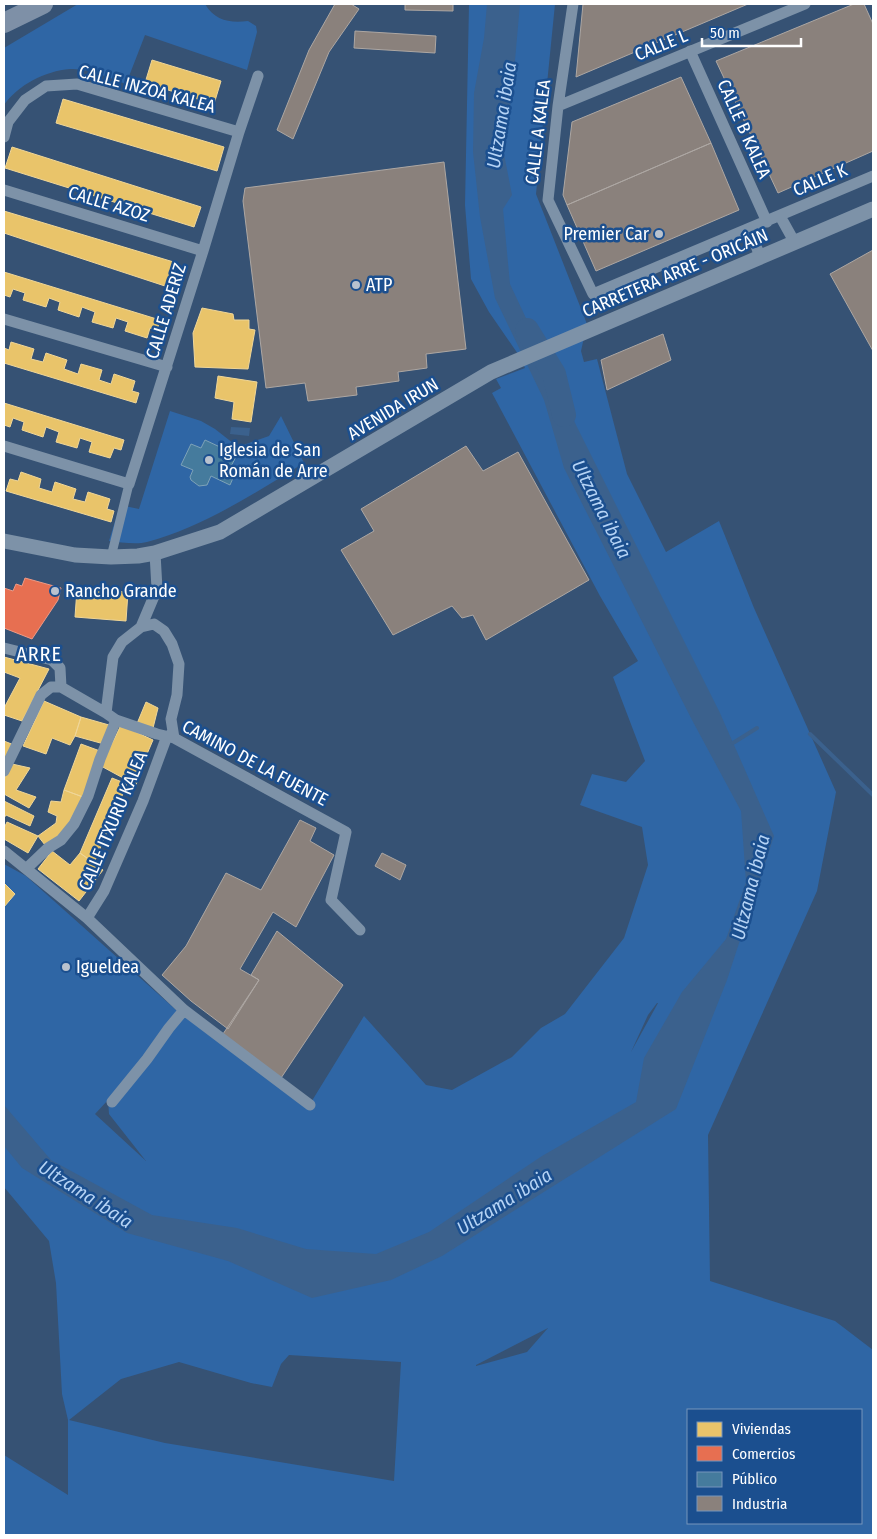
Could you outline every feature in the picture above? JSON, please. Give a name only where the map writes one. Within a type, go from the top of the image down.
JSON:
[{"type":"highway","points":[[4,23],[42,4]]},
{"type":"street","name":"CALLE A KALEA","points":[[573,4],[558,106],[548,200],[593,294],[750,229]]},
{"type":"street","name":"CALLE L","points":[[558,106],[805,4]]},
{"type":"street","name":"CALLE B KALEA","points":[[690,52],[767,222]]},
{"type":"street","name":"CALLE ADERIZ","points":[[111,557],[130,484],[238,132],[258,76]]},
{"type":"street","name":"CALLE INZOA KALEA","points":[[4,137],[8,122],[26,100],[46,86],[77,84],[238,132]]},
{"type":"street","name":"CALLE K","points":[[750,229],[873,176]]},
{"type":"street","name":"CALLE AZOZ","points":[[4,190],[203,251]]},
{"type":"street","name":"CARRETERA ARRE - ORICÁIN","points":[[491,372],[873,210]]},
{"type":"street","name":"CALLE K","points":[[780,216],[795,243]]},
{"type":"street","points":[[750,229],[760,257]]},
{"type":"street","points":[[4,319],[167,367]]},
{"type":"street","name":"AVENIDA IRUN","points":[[4,541],[75,555],[138,556],[156,553],[220,532],[491,372]]},
{"type":"street","points":[[4,446],[130,484]]},
{"type":"street","points":[[141,627],[157,589],[156,553]]},
{"type":"street","points":[[106,713],[113,656],[122,642],[141,627],[154,624],[164,631],[172,644],[179,664],[177,695],[171,719],[171,737]]},
{"type":"street","points":[[4,648],[52,660],[60,668],[61,687],[51,687],[41,695],[4,771]]},
{"type":"street","name":"CAMINO DE LA FUENTE","points":[[61,687],[116,720],[171,737],[346,832],[331,900],[360,930]]},
{"type":"street","points":[[27,868],[48,848],[61,840],[74,824],[88,796],[116,720]]},
{"type":"street","name":"CALLE ITXURU KALEA","points":[[87,918],[104,892],[171,737]]},
{"type":"street","points":[[4,851],[87,918],[184,1010],[310,1105]]},
{"type":"street","points":[[112,1102],[184,1010]]},
{"type":"shaded area","points":[[78,4],[205,4],[213,14],[224,20],[235,22],[248,21],[256,26],[257,32],[247,70],[145,35],[126,84],[84,70],[61,70],[42,76],[24,85],[4,105],[4,48]]},
{"type":"shaded area","points":[[469,4],[555,4],[536,194],[587,324],[581,351],[584,362],[597,359],[627,474],[666,552],[719,521],[754,608],[836,792],[817,891],[708,1135],[710,1281],[835,1321],[873,1350],[873,1535],[4,1535],[4,1455],[68,1495],[68,1420],[62,1394],[56,1283],[49,1241],[4,1187],[4,864],[26,876],[175,1009],[310,1104],[364,1016],[426,1085],[452,1090],[512,1057],[541,1028],[565,1014],[624,938],[648,865],[642,827],[580,805],[592,774],[626,782],[645,761],[613,677],[638,661],[600,596],[492,393],[501,388],[496,379],[525,368],[518,354],[489,312],[471,279],[465,205]],"holes":[[[658,1003],[631,1052],[648,1015]],[[108,1100],[109,1114],[146,1161],[95,1114]],[[548,1328],[527,1352],[476,1366],[476,1365]],[[289,1355],[401,1362],[394,1481],[165,1443],[69,1420],[121,1379],[179,1362],[251,1383],[272,1387],[281,1364]]]},
{"type":"shaded area","points":[[170,411],[201,421],[215,429],[238,447],[269,436],[281,416],[304,463],[228,508],[168,536],[143,543],[109,541],[120,505],[139,509]],"holes":[[[205,440],[237,455],[230,468],[236,471],[230,485],[211,476],[207,485],[199,486],[191,480],[190,477],[193,470],[181,465],[191,444],[201,448]]]},
{"type":"water","points":[[487,4],[520,4],[504,154],[512,195],[503,209],[510,284],[577,427],[720,713],[774,836],[727,980],[676,1109],[442,1256],[391,1280],[312,1298],[228,1261],[127,1233],[22,1168],[4,1146],[4,1105],[51,1160],[152,1215],[237,1228],[306,1249],[376,1254],[429,1232],[542,1156],[636,1102],[644,1058],[682,992],[726,939],[746,882],[741,811],[692,720],[564,468],[544,400],[495,298],[480,217],[473,152],[474,93],[484,38]]},
{"type":"water","points":[[231,427],[250,428],[249,436],[230,434]]},
{"type":"building: Viviendas","points":[[152,60],[221,81],[214,104],[145,83]]},
{"type":"building: Viviendas","points":[[63,99],[224,147],[217,171],[56,123]]},
{"type":"building: Viviendas","points":[[12,147],[201,207],[194,227],[5,168]]},
{"type":"building: Viviendas","points":[[4,211],[177,263],[171,288],[4,233]]},
{"type":"building: Viviendas","points":[[4,272],[160,320],[157,330],[150,328],[147,338],[125,331],[128,322],[116,318],[113,328],[92,322],[95,312],[82,307],[79,317],[58,310],[60,302],[49,298],[46,307],[23,300],[25,293],[13,289],[10,297],[4,295]]},
{"type":"building: Viviendas","points":[[202,308],[233,314],[234,320],[249,320],[249,329],[255,330],[248,369],[195,367],[193,333]]},
{"type":"building: Viviendas","points":[[11,342],[34,349],[31,359],[43,362],[46,353],[67,360],[64,369],[78,374],[81,364],[102,370],[99,380],[111,384],[114,374],[135,381],[132,391],[139,393],[136,403],[4,363],[4,348],[9,350]]},
{"type":"building: Viviendas","points":[[218,376],[257,382],[251,422],[232,419],[234,402],[215,398]]},
{"type":"building: Viviendas","points":[[4,403],[124,440],[121,450],[114,448],[110,458],[89,452],[92,442],[80,438],[77,448],[56,442],[59,432],[46,427],[43,437],[22,430],[24,422],[13,418],[10,427],[4,425]]},
{"type":"building: Viviendas","points":[[21,472],[41,479],[39,488],[52,492],[55,482],[76,489],[73,499],[85,502],[88,492],[110,499],[107,509],[114,511],[111,522],[6,491],[10,479],[18,481]]},
{"type":"building: Viviendas","points":[[77,589],[128,592],[126,621],[75,617]]},
{"type":"building: Viviendas","points":[[4,657],[49,669],[22,721],[4,715],[4,708],[20,678],[4,672]]},
{"type":"building: Viviendas","points":[[44,701],[81,717],[70,745],[52,738],[46,754],[23,746]]},
{"type":"building: Viviendas","points":[[146,702],[158,708],[152,732],[136,726]]},
{"type":"building: Viviendas","points":[[81,717],[109,725],[104,744],[75,736]]},
{"type":"building: Viviendas","points":[[121,725],[153,740],[136,785],[101,766]]},
{"type":"building: Viviendas","points":[[4,741],[14,745],[4,765]]},
{"type":"building: Viviendas","points":[[81,744],[100,751],[83,797],[64,790]]},
{"type":"building: Viviendas","points":[[12,764],[30,768],[16,790],[36,797],[29,808],[4,794],[4,779]]},
{"type":"building: Viviendas","points":[[112,778],[127,784],[94,863],[80,853]]},
{"type":"building: Viviendas","points":[[64,790],[83,797],[63,833],[45,845],[38,836],[56,823],[57,816],[48,812],[51,801],[61,802]]},
{"type":"building: Viviendas","points":[[4,801],[34,816],[30,826],[6,815],[4,818]]},
{"type":"building: Viviendas","points":[[7,822],[38,836],[28,853],[4,839],[4,828]]},
{"type":"building: Viviendas","points":[[52,851],[70,865],[80,853],[103,870],[79,901],[38,869]]},
{"type":"building: Viviendas","points":[[4,883],[15,894],[4,907]]},
{"type":"building: Comercios","points":[[25,578],[61,588],[58,600],[32,639],[4,628],[4,588],[13,591],[16,584],[22,586]]},
{"type":"building: Público","name":"Iglesia de San Román de Arre","points":[[205,440],[237,455],[230,468],[236,471],[230,485],[211,476],[207,485],[199,486],[191,480],[190,477],[193,470],[181,465],[191,444],[201,448]]},
{"type":"building: Industria","points":[[335,4],[351,4],[359,9],[329,52],[293,139],[277,130],[309,50]]},
{"type":"building: Industria","points":[[405,4],[453,4],[453,11],[405,10]]},
{"type":"building: Industria","points":[[583,4],[748,4],[576,77]]},
{"type":"building: Industria","points":[[854,4],[864,4],[873,24],[873,151],[778,193],[716,61]]},
{"type":"building: Industria","points":[[355,31],[436,36],[435,53],[354,48]]},
{"type":"building: Industria","points":[[681,77],[711,143],[567,205],[563,195],[572,122]]},
{"type":"building: Industria","points":[[711,143],[739,210],[596,271],[567,205]]},
{"type":"building: Industria","name":"ATP","points":[[444,162],[466,349],[426,354],[427,368],[398,372],[399,381],[356,387],[357,395],[308,401],[305,383],[266,388],[243,201],[245,188]]},
{"type":"building: Industria","points":[[873,250],[873,351],[830,274]]},
{"type":"building: Industria","points":[[663,334],[671,360],[607,390],[601,360]]},
{"type":"building: Industria","points":[[466,446],[483,471],[518,452],[589,580],[486,640],[473,615],[462,618],[452,606],[393,635],[341,550],[374,531],[361,509]]},
{"type":"building: Industria","points":[[300,820],[316,828],[310,841],[334,855],[296,927],[273,912],[240,969],[259,980],[228,1029],[191,1001],[162,975],[186,946],[226,873],[261,890]]},
{"type":"building: Industria","points":[[382,853],[406,865],[400,880],[375,866]]},
{"type":"building: Industria","points":[[277,931],[343,985],[279,1081],[221,1037],[259,980],[251,975]]},
{"type":"waterway","name":"Ultzama ibaia","points":[[527,330],[554,374],[564,415]]},
{"type":"waterway","points":[[733,743],[757,728]]},
{"type":"waterway","points":[[810,734],[873,795]]},
{"type":"place","name":"Premier Car","points":[[659,234]]},
{"type":"place","name":"ATP","points":[[356,285]]},
{"type":"place","name":"Iglesia de San Román de Arre","points":[[209,460]]},
{"type":"place","name":"Rancho Grande","points":[[55,591]]},
{"type":"place","name":"Igueldea","points":[[66,967]]},
{"type":"district","name":"ARRE","points":[[39,654]]}]
